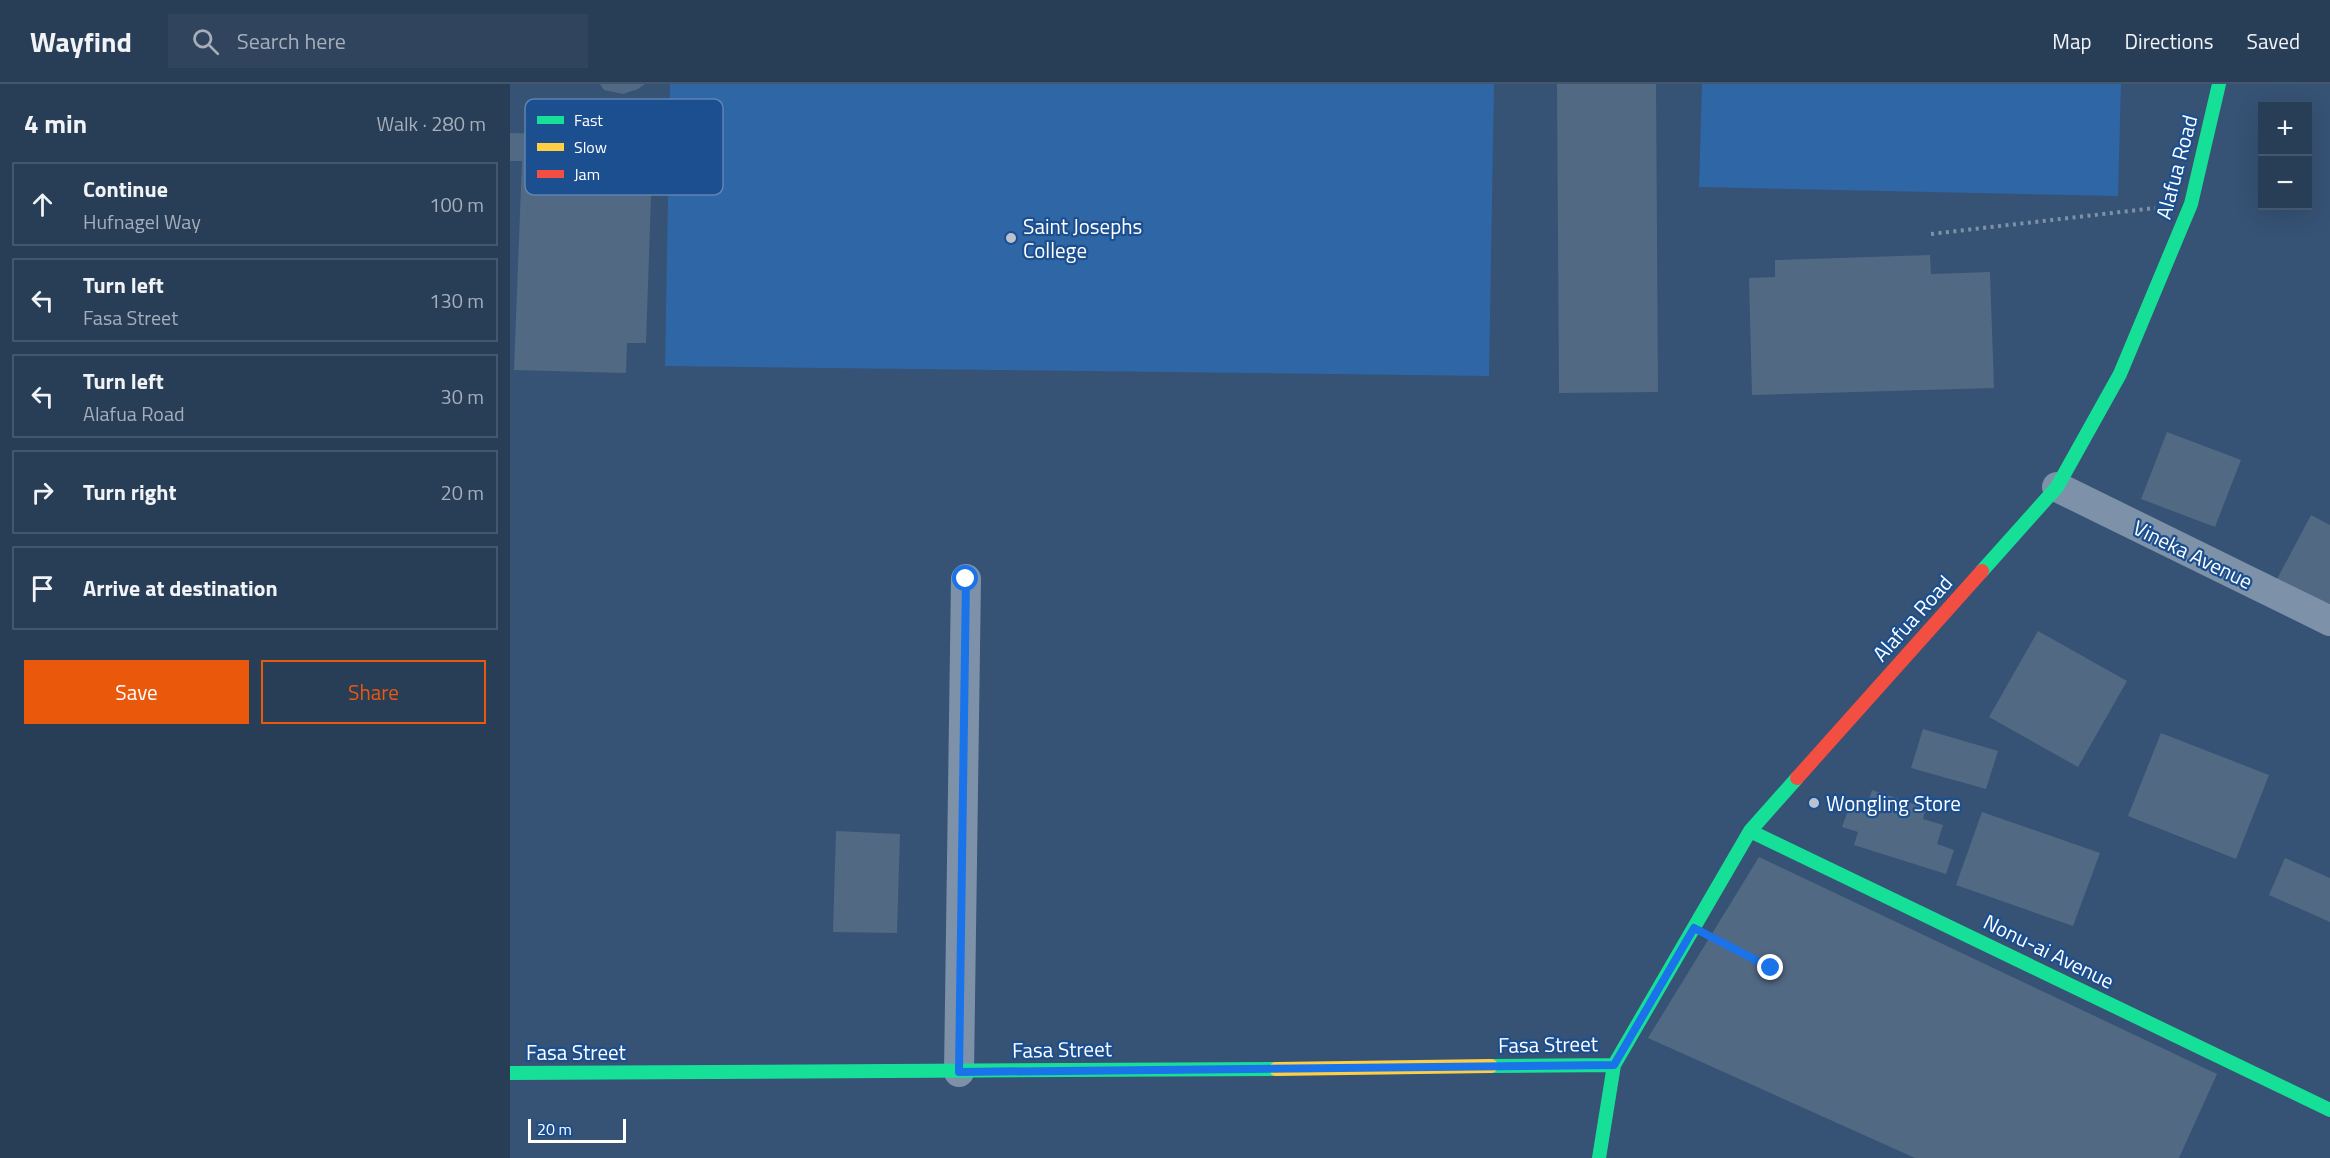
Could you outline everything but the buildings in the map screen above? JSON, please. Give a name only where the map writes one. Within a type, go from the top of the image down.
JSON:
[{"type":"street","name":"Alafua Road","points":[[1599,1158],[1614,1065],[1749,831],[2057,487],[2120,374],[2191,204],[2219,84]]},
{"type":"street","name":"Vineka Avenue","points":[[2057,487],[2330,621]]},
{"type":"street","points":[[959,1072],[966,579]]},
{"type":"street","name":"Nonu-ai Avenue","points":[[1749,831],[2330,1110]]},
{"type":"street","name":"Fasa Street","points":[[510,1073],[959,1072],[1614,1065]]},
{"type":"path","points":[[1931,234],[2191,204]]},
{"type":"path","points":[[1694,928],[1771,968]]},
{"type":"shaded area","name":"Saint Josephs College","points":[[670,84],[1494,84],[1489,376],[665,366],[668,195],[723,195],[723,99],[670,99]]},
{"type":"shaded area","points":[[1702,84],[2121,84],[2118,196],[1699,187]]},
{"type":"traffic: fast","points":[[1982,571],[2057,487],[2120,374],[2191,204],[2219,84]]},
{"type":"traffic: fast","points":[[1599,1158],[1614,1065],[1750,831],[1797,778]]},
{"type":"traffic: fast","points":[[1750,831],[2330,1110]]},
{"type":"traffic: fast","points":[[1491,1066],[1614,1065]]},
{"type":"traffic: fast","points":[[510,1073],[1276,1069]]},
{"type":"traffic: slow","points":[[1276,1069],[1491,1066]]},
{"type":"traffic: jam","points":[[1797,778],[1982,571]]},
{"type":"place","name":"Saint Josephs College","points":[[1011,238]]},
{"type":"place","name":"Wongling Store","points":[[1814,803]]},
{"type":"route","points":[[966,579],[959,1072],[1614,1065],[1694,928],[1771,968]]}]
